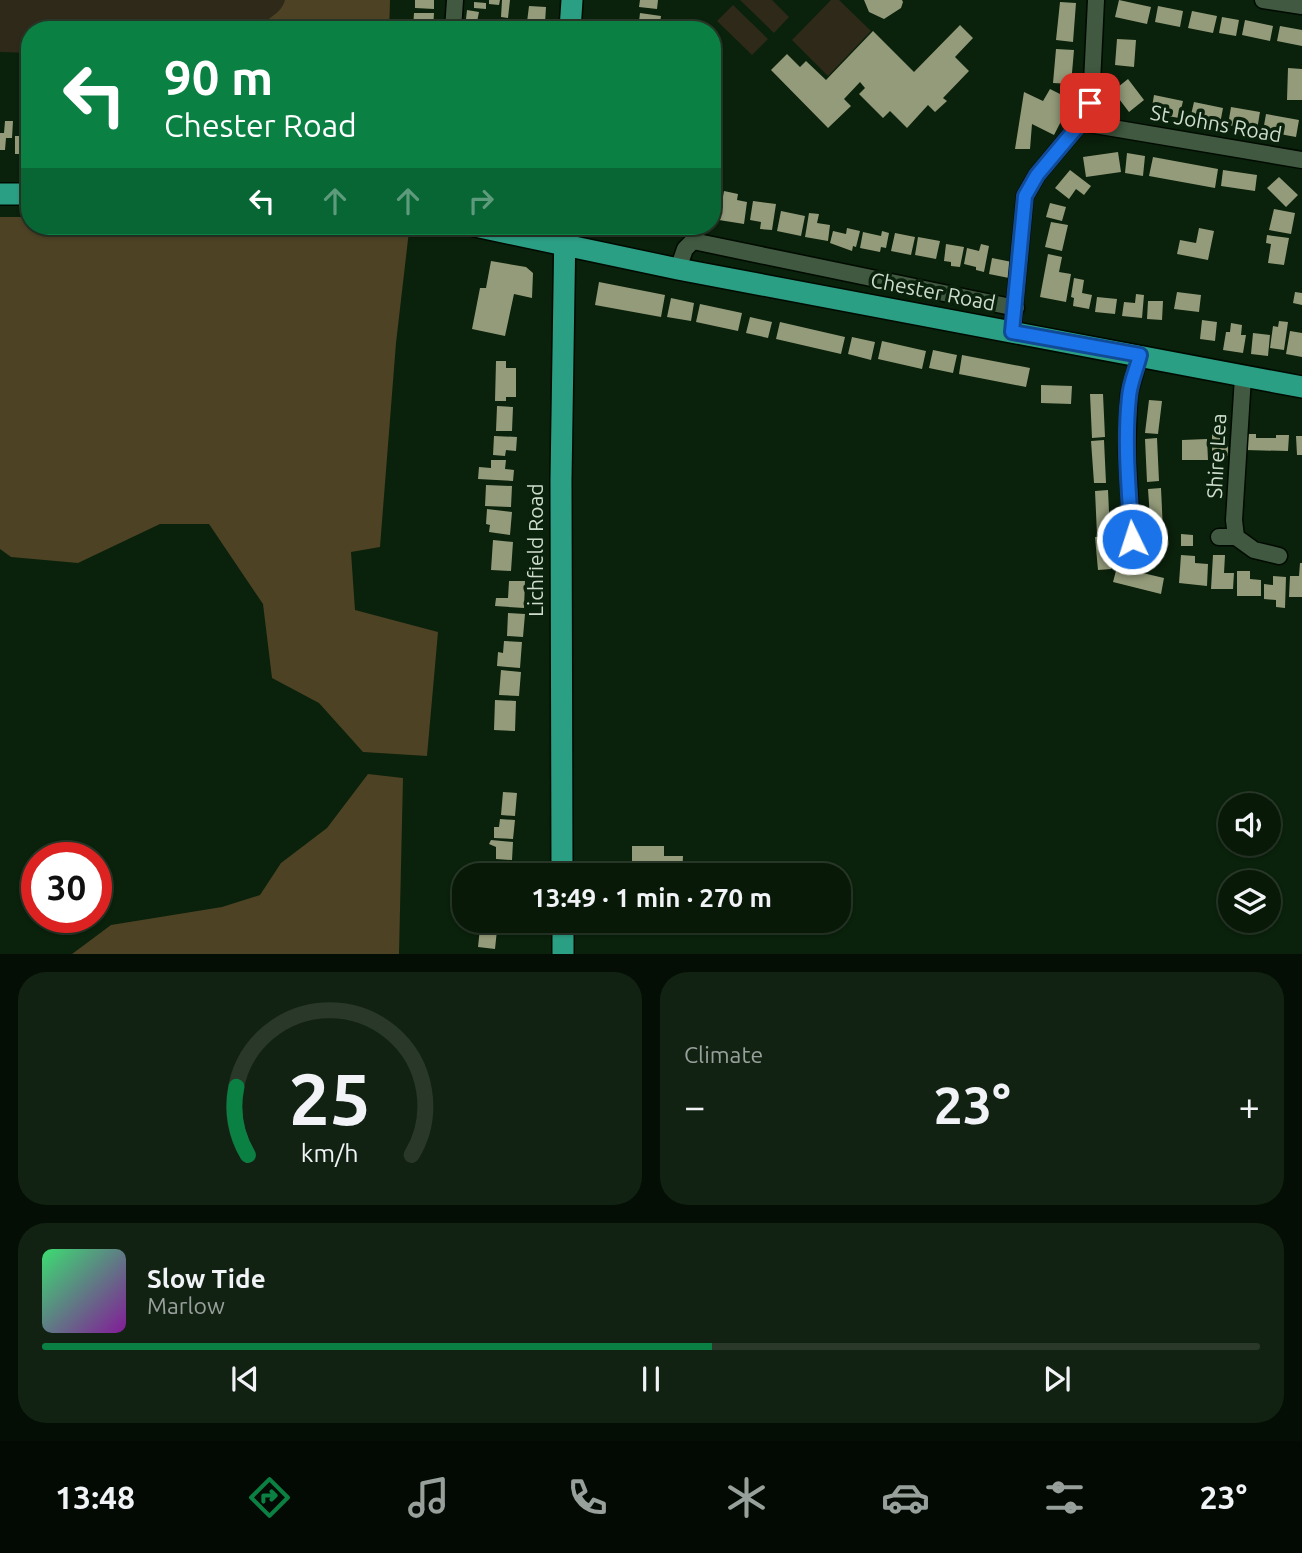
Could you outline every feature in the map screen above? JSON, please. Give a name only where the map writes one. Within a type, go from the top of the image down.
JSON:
[{"type":"highway","points":[[571,21],[572,0]]},
{"type":"highway","points":[[0,194],[21,194]]},
{"type":"highway","name":"Chester Road","points":[[565,235],[678,269],[1302,387]]},
{"type":"highway","name":"Lichfield Road","points":[[562,863],[561,494],[565,235]]},
{"type":"highway","points":[[562,933],[563,954]]},
{"type":"street","points":[[454,21],[455,0]]},
{"type":"street","points":[[1012,332],[1025,196],[1037,175],[1083,120],[1090,103],[1096,0]]},
{"type":"street","points":[[1263,0],[1302,6]]},
{"type":"street","name":"St Johns Road","points":[[1083,120],[1089,124],[1302,160]]},
{"type":"street","name":"Chester Road","points":[[678,269],[685,248],[693,241],[1016,308]]},
{"type":"street","points":[[1140,355],[1128,406],[1126,453],[1132,539],[1156,540]]},
{"type":"street","name":"Shire Lea","points":[[1236,537],[1234,520],[1243,377]]},
{"type":"street","points":[[1219,537],[1236,537],[1254,550],[1279,556]]},
{"type":"shaded area","points":[[0,0],[390,0],[389,21],[21,21],[21,53],[0,52]]},
{"type":"shaded area","points":[[285,0],[390,0],[389,21],[266,21]]},
{"type":"shaded area","points":[[740,0],[772,0],[789,17],[774,33]]},
{"type":"shaded area","points":[[831,0],[839,0],[871,31],[828,76],[792,40]]},
{"type":"shaded area","points":[[733,5],[768,39],[752,55],[721,25],[721,21],[717,21]]},
{"type":"shaded area","points":[[0,217],[21,217],[21,235],[409,235],[396,343],[380,547],[351,552],[355,610],[438,632],[427,756],[363,752],[319,703],[272,678],[263,604],[209,524],[160,524],[78,563],[11,557],[0,549]]},
{"type":"shaded area","points":[[368,774],[403,778],[399,954],[72,954],[100,933],[112,933],[112,925],[222,907],[260,895],[281,863],[327,828]]},
{"type":"building","points":[[415,0],[434,0],[434,9],[415,8]]},
{"type":"building","points":[[489,0],[500,0],[499,5],[489,4]]},
{"type":"building","points":[[502,0],[510,0],[508,18],[501,17]]},
{"type":"building","points":[[640,0],[658,0],[657,9],[639,7]]},
{"type":"building","points":[[864,0],[903,2],[901,8],[884,19],[869,12]]},
{"type":"building","points":[[1119,0],[1151,7],[1147,24],[1115,17]]},
{"type":"building","points":[[474,2],[486,3],[486,9],[474,8]]},
{"type":"building","points":[[1060,2],[1076,3],[1073,42],[1056,40]]},
{"type":"building","points":[[529,6],[546,7],[545,21],[527,21]]},
{"type":"building","points":[[1158,6],[1183,11],[1180,27],[1155,22]]},
{"type":"building","points":[[467,10],[479,12],[477,21],[466,21]]},
{"type":"building","points":[[1192,11],[1217,16],[1213,33],[1188,28]]},
{"type":"building","points":[[414,13],[434,13],[434,21],[413,21]]},
{"type":"building","points":[[640,13],[661,16],[660,21],[639,21]]},
{"type":"building","points":[[1222,17],[1239,20],[1236,36],[1219,33]]},
{"type":"building","points":[[1245,20],[1273,26],[1270,41],[1242,35]]},
{"type":"building","points":[[960,25],[973,38],[955,57],[969,71],[943,98],[947,101],[935,112],[928,105],[907,128],[890,111],[883,118],[859,94],[865,88],[860,82],[844,99],[851,106],[828,128],[771,70],[787,54],[800,67],[806,61],[826,80],[873,31],[914,72]]},
{"type":"building","points":[[1280,26],[1302,30],[1302,46],[1277,41]]},
{"type":"building","points":[[1117,39],[1136,40],[1134,67],[1115,65]]},
{"type":"building","points":[[1056,49],[1074,50],[1071,84],[1053,83]]},
{"type":"building","points":[[1288,68],[1302,69],[1302,100],[1287,100]]},
{"type":"building","points":[[1128,79],[1144,100],[1129,112],[1113,91]]},
{"type":"building","points":[[1050,89],[1072,100],[1054,135],[1032,124],[1030,149],[1015,149],[1024,92],[1043,101]]},
{"type":"building","points":[[1154,95],[1183,101],[1179,118],[1151,113]]},
{"type":"building","points":[[1194,102],[1223,108],[1220,124],[1190,119]]},
{"type":"building","points":[[1231,107],[1260,112],[1257,130],[1228,125]]},
{"type":"building","points":[[1266,114],[1299,120],[1296,137],[1263,131]]},
{"type":"building","points":[[5,121],[13,121],[12,138],[6,138],[5,150],[0,150],[0,133],[4,133]]},
{"type":"building","points":[[15,136],[21,136],[21,154],[15,154]]},
{"type":"building","points":[[1118,152],[1121,172],[1086,177],[1083,157]]},
{"type":"building","points":[[1127,153],[1145,156],[1143,176],[1125,173]]},
{"type":"building","points":[[1153,157],[1218,169],[1215,188],[1149,176]]},
{"type":"building","points":[[1070,170],[1091,186],[1084,195],[1076,189],[1069,199],[1055,188]]},
{"type":"building","points":[[1223,170],[1257,175],[1255,191],[1221,186]]},
{"type":"building","points":[[1279,177],[1298,195],[1286,207],[1267,188]]},
{"type":"building","points":[[724,191],[738,194],[737,200],[747,202],[744,224],[721,220]]},
{"type":"building","points":[[753,201],[776,204],[772,230],[760,229],[761,222],[750,220]]},
{"type":"building","points":[[1050,203],[1066,207],[1062,221],[1046,217]]},
{"type":"building","points":[[1274,209],[1295,213],[1291,234],[1269,230]]},
{"type":"building","points":[[781,211],[805,216],[801,236],[777,231]]},
{"type":"building","points":[[809,213],[819,214],[817,223],[830,225],[828,241],[805,237]]},
{"type":"building","points":[[1051,222],[1068,225],[1062,251],[1045,247]]},
{"type":"building","points":[[847,228],[860,231],[856,247],[853,246],[852,251],[830,243],[833,231],[846,234]]},
{"type":"building","points":[[1199,228],[1214,231],[1208,260],[1177,254],[1180,240],[1196,243]]},
{"type":"building","points":[[882,231],[889,233],[886,248],[881,247],[880,252],[860,248],[863,232],[881,236]]},
{"type":"building","points":[[895,233],[915,237],[911,255],[891,251]]},
{"type":"building","points":[[1267,235],[1289,238],[1284,265],[1268,263],[1271,244],[1266,243]]},
{"type":"building","points":[[918,237],[940,241],[936,259],[915,255]]},
{"type":"building","points":[[946,244],[964,247],[960,267],[951,266],[951,262],[944,261]]},
{"type":"building","points":[[981,244],[989,246],[984,272],[964,264],[967,248],[979,251]]},
{"type":"building","points":[[1048,254],[1062,257],[1059,272],[1071,274],[1066,302],[1040,297]]},
{"type":"building","points":[[992,258],[1012,262],[1009,278],[989,274]]},
{"type":"building","points":[[491,261],[526,267],[533,273],[532,298],[514,294],[505,336],[472,329],[480,288],[486,288]]},
{"type":"building","points":[[1074,278],[1084,280],[1082,293],[1092,295],[1089,309],[1073,306],[1074,298],[1071,297]]},
{"type":"building","points":[[599,282],[665,295],[661,317],[595,305]]},
{"type":"building","points":[[1177,292],[1201,295],[1199,312],[1174,309]]},
{"type":"building","points":[[1295,292],[1302,293],[1302,305],[1293,303]]},
{"type":"building","points":[[1136,294],[1144,295],[1142,318],[1122,316],[1124,302],[1135,303]]},
{"type":"building","points":[[1097,297],[1117,299],[1115,314],[1095,312]]},
{"type":"building","points":[[671,298],[694,303],[691,321],[667,317]]},
{"type":"building","points":[[1148,301],[1163,301],[1162,320],[1147,319]]},
{"type":"building","points":[[700,304],[742,313],[738,331],[696,322]]},
{"type":"building","points":[[750,317],[772,322],[768,338],[746,333]]},
{"type":"building","points":[[1202,320],[1217,322],[1215,341],[1200,339]]},
{"type":"building","points":[[1279,321],[1288,322],[1284,350],[1270,348],[1273,326],[1278,327]]},
{"type":"building","points":[[780,322],[845,337],[841,354],[776,339]]},
{"type":"building","points":[[1231,323],[1242,325],[1241,335],[1246,335],[1243,353],[1223,350],[1226,332],[1230,332]]},
{"type":"building","points":[[1290,331],[1302,333],[1302,357],[1286,354]]},
{"type":"building","points":[[1253,333],[1270,335],[1268,356],[1251,354]]},
{"type":"building","points":[[852,337],[875,342],[871,360],[848,354]]},
{"type":"building","points":[[882,341],[926,351],[922,369],[878,359]]},
{"type":"building","points":[[933,350],[957,355],[953,373],[929,368]]},
{"type":"building","points":[[962,355],[1030,368],[1026,387],[959,374]]},
{"type":"building","points":[[496,361],[506,361],[506,368],[516,368],[516,397],[506,397],[506,401],[495,401]]},
{"type":"building","points":[[1041,385],[1072,386],[1071,404],[1041,403]]},
{"type":"building","points":[[1090,394],[1103,394],[1105,437],[1092,438]]},
{"type":"building","points":[[1149,400],[1162,401],[1158,434],[1145,433]]},
{"type":"building","points":[[497,406],[513,407],[512,431],[496,431]]},
{"type":"building","points":[[1212,434],[1228,435],[1228,456],[1212,456]]},
{"type":"building","points":[[1245,434],[1256,434],[1256,438],[1289,435],[1288,451],[1245,450]]},
{"type":"building","points":[[494,436],[517,437],[516,451],[506,450],[505,456],[493,455]]},
{"type":"building","points":[[1296,436],[1302,436],[1302,455],[1297,455]]},
{"type":"building","points":[[1157,438],[1159,481],[1147,482],[1145,439]]},
{"type":"building","points":[[1207,439],[1208,460],[1182,460],[1182,440]]},
{"type":"building","points":[[1104,440],[1106,483],[1094,483],[1091,441]]},
{"type":"building","points":[[491,460],[506,460],[505,469],[514,470],[513,481],[478,479],[479,467],[491,468]]},
{"type":"building","points":[[486,485],[512,486],[511,507],[485,506]]},
{"type":"building","points":[[1161,488],[1163,531],[1151,532],[1148,489]]},
{"type":"building","points":[[1108,490],[1110,533],[1097,534],[1095,491]]},
{"type":"building","points":[[487,509],[512,512],[510,535],[489,532],[490,525],[486,524]]},
{"type":"building","points":[[1181,534],[1193,535],[1193,546],[1181,546]]},
{"type":"building","points":[[1108,536],[1111,569],[1098,570],[1095,537]]},
{"type":"building","points":[[493,540],[513,542],[511,571],[491,570]]},
{"type":"building","points":[[1181,555],[1195,556],[1195,563],[1208,564],[1207,586],[1179,583]]},
{"type":"building","points":[[1213,555],[1225,555],[1224,573],[1234,573],[1233,589],[1211,589]]},
{"type":"building","points":[[1300,563],[1302,597],[1289,597],[1290,576],[1299,576]]},
{"type":"building","points":[[1117,567],[1164,578],[1161,594],[1113,582]]},
{"type":"building","points":[[1237,571],[1250,571],[1250,579],[1261,580],[1261,596],[1237,596]]},
{"type":"building","points":[[1273,576],[1286,577],[1285,608],[1276,607],[1276,600],[1264,599],[1264,584],[1273,585]]},
{"type":"building","points":[[509,581],[525,581],[524,608],[495,606],[496,598],[508,598]]},
{"type":"building","points":[[508,613],[525,614],[523,637],[507,636]]},
{"type":"building","points":[[504,641],[522,642],[520,668],[497,666],[498,652],[503,653]]},
{"type":"building","points":[[501,670],[521,672],[519,696],[499,695]]},
{"type":"building","points":[[495,700],[516,701],[515,731],[494,730]]},
{"type":"building","points":[[503,792],[517,793],[515,816],[501,815]]},
{"type":"building","points":[[500,819],[515,820],[513,839],[494,838],[494,827],[499,827]]},
{"type":"building","points":[[491,840],[513,842],[512,860],[496,859],[496,847],[489,844]]},
{"type":"building","points":[[632,846],[664,846],[664,856],[683,856],[683,863],[632,863]]},
{"type":"building","points":[[479,933],[497,933],[495,949],[478,947]]},
{"type":"route","points":[[1090,103],[1087,115],[1078,128],[1037,175],[1025,196],[1012,332],[1140,355],[1129,394],[1126,453],[1132,539]]}]
